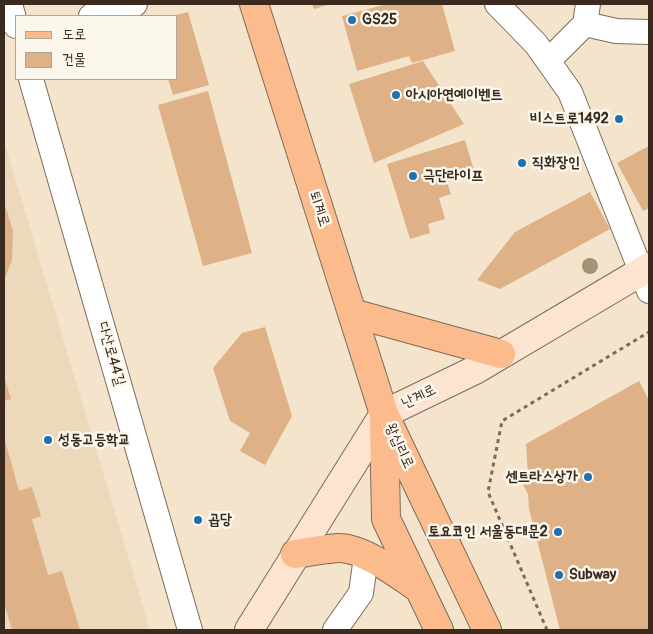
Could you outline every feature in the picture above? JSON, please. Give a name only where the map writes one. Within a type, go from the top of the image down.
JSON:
[{"type":"main road","name":"퇴계로","points":[[254,4],[384,414]]},
{"type":"main road","name":"난계로","points":[[249,630],[384,414],[646,277]]},
{"type":"main road","points":[[352,313],[501,354]]},
{"type":"main road","name":"왕십리로","points":[[384,414],[386,519],[440,630]]},
{"type":"main road","name":"왕십리로","points":[[384,414],[487,630]]},
{"type":"main road","points":[[295,554],[340,548],[366,557],[393,570],[418,588]]},
{"type":"street","points":[[10,4],[15,22]]},
{"type":"street","points":[[95,15],[135,4]]},
{"type":"street","points":[[496,4],[549,60],[570,92],[646,277]]},
{"type":"street","points":[[549,60],[587,14],[616,31],[649,32]]},
{"type":"street","name":"다산로44길","points":[[31,80],[190,630]]},
{"type":"street","points":[[335,630],[361,593],[366,557]]},
{"type":"path","points":[[547,630],[488,492],[502,421],[649,332]]},
{"type":"shaded area","name":"성동고등학교","points":[[4,141],[148,623],[147,630],[4,630]]},
{"type":"building","points":[[312,4],[331,4],[314,9]]},
{"type":"building","points":[[387,4],[442,4],[455,51],[412,63],[409,56],[357,71],[342,16]]},
{"type":"building","points":[[188,12],[209,85],[173,95],[168,80],[178,80],[178,15],[176,15]]},
{"type":"building","points":[[423,61],[464,124],[374,163],[349,84]]},
{"type":"building","points":[[208,91],[252,253],[203,266],[158,105]]},
{"type":"building","points":[[465,140],[475,174],[447,182],[451,194],[439,198],[445,219],[428,224],[430,233],[410,239],[387,164]]},
{"type":"building","points":[[649,146],[649,208],[643,211],[617,163]]},
{"type":"building","points":[[590,192],[610,229],[500,289],[477,280],[515,232]]},
{"type":"building","points":[[4,202],[13,231],[12,260],[4,280]]},
{"type":"building","points":[[265,327],[292,416],[265,465],[240,451],[250,433],[230,421],[213,368],[242,333]]},
{"type":"building","points":[[4,377],[11,399],[4,401]]},
{"type":"building","name":"센트라스상가","points":[[639,381],[649,400],[649,630],[560,630],[529,509],[528,494],[521,481],[528,477],[526,444]]},
{"type":"building","points":[[4,437],[19,491],[32,487],[41,516],[32,519],[48,575],[62,571],[80,630],[12,630],[4,603]]},
{"type":"place","name":"GS25","points":[[352,20]]},
{"type":"place","name":"아시아연예이벤트","points":[[396,95]]},
{"type":"place","name":"비스트로1492","points":[[619,119]]},
{"type":"place","name":"직화장인","points":[[522,163]]},
{"type":"place","name":"극단라이프","points":[[413,176]]},
{"type":"place","name":"성동고등학교","points":[[48,440]]},
{"type":"place","name":"센트라스상가","points":[[588,477]]},
{"type":"place","name":"곱당","points":[[198,520]]},
{"type":"place","name":"토요코인 서울동대문2","points":[[558,532]]},
{"type":"place","name":"Subway","points":[[559,575]]}]
